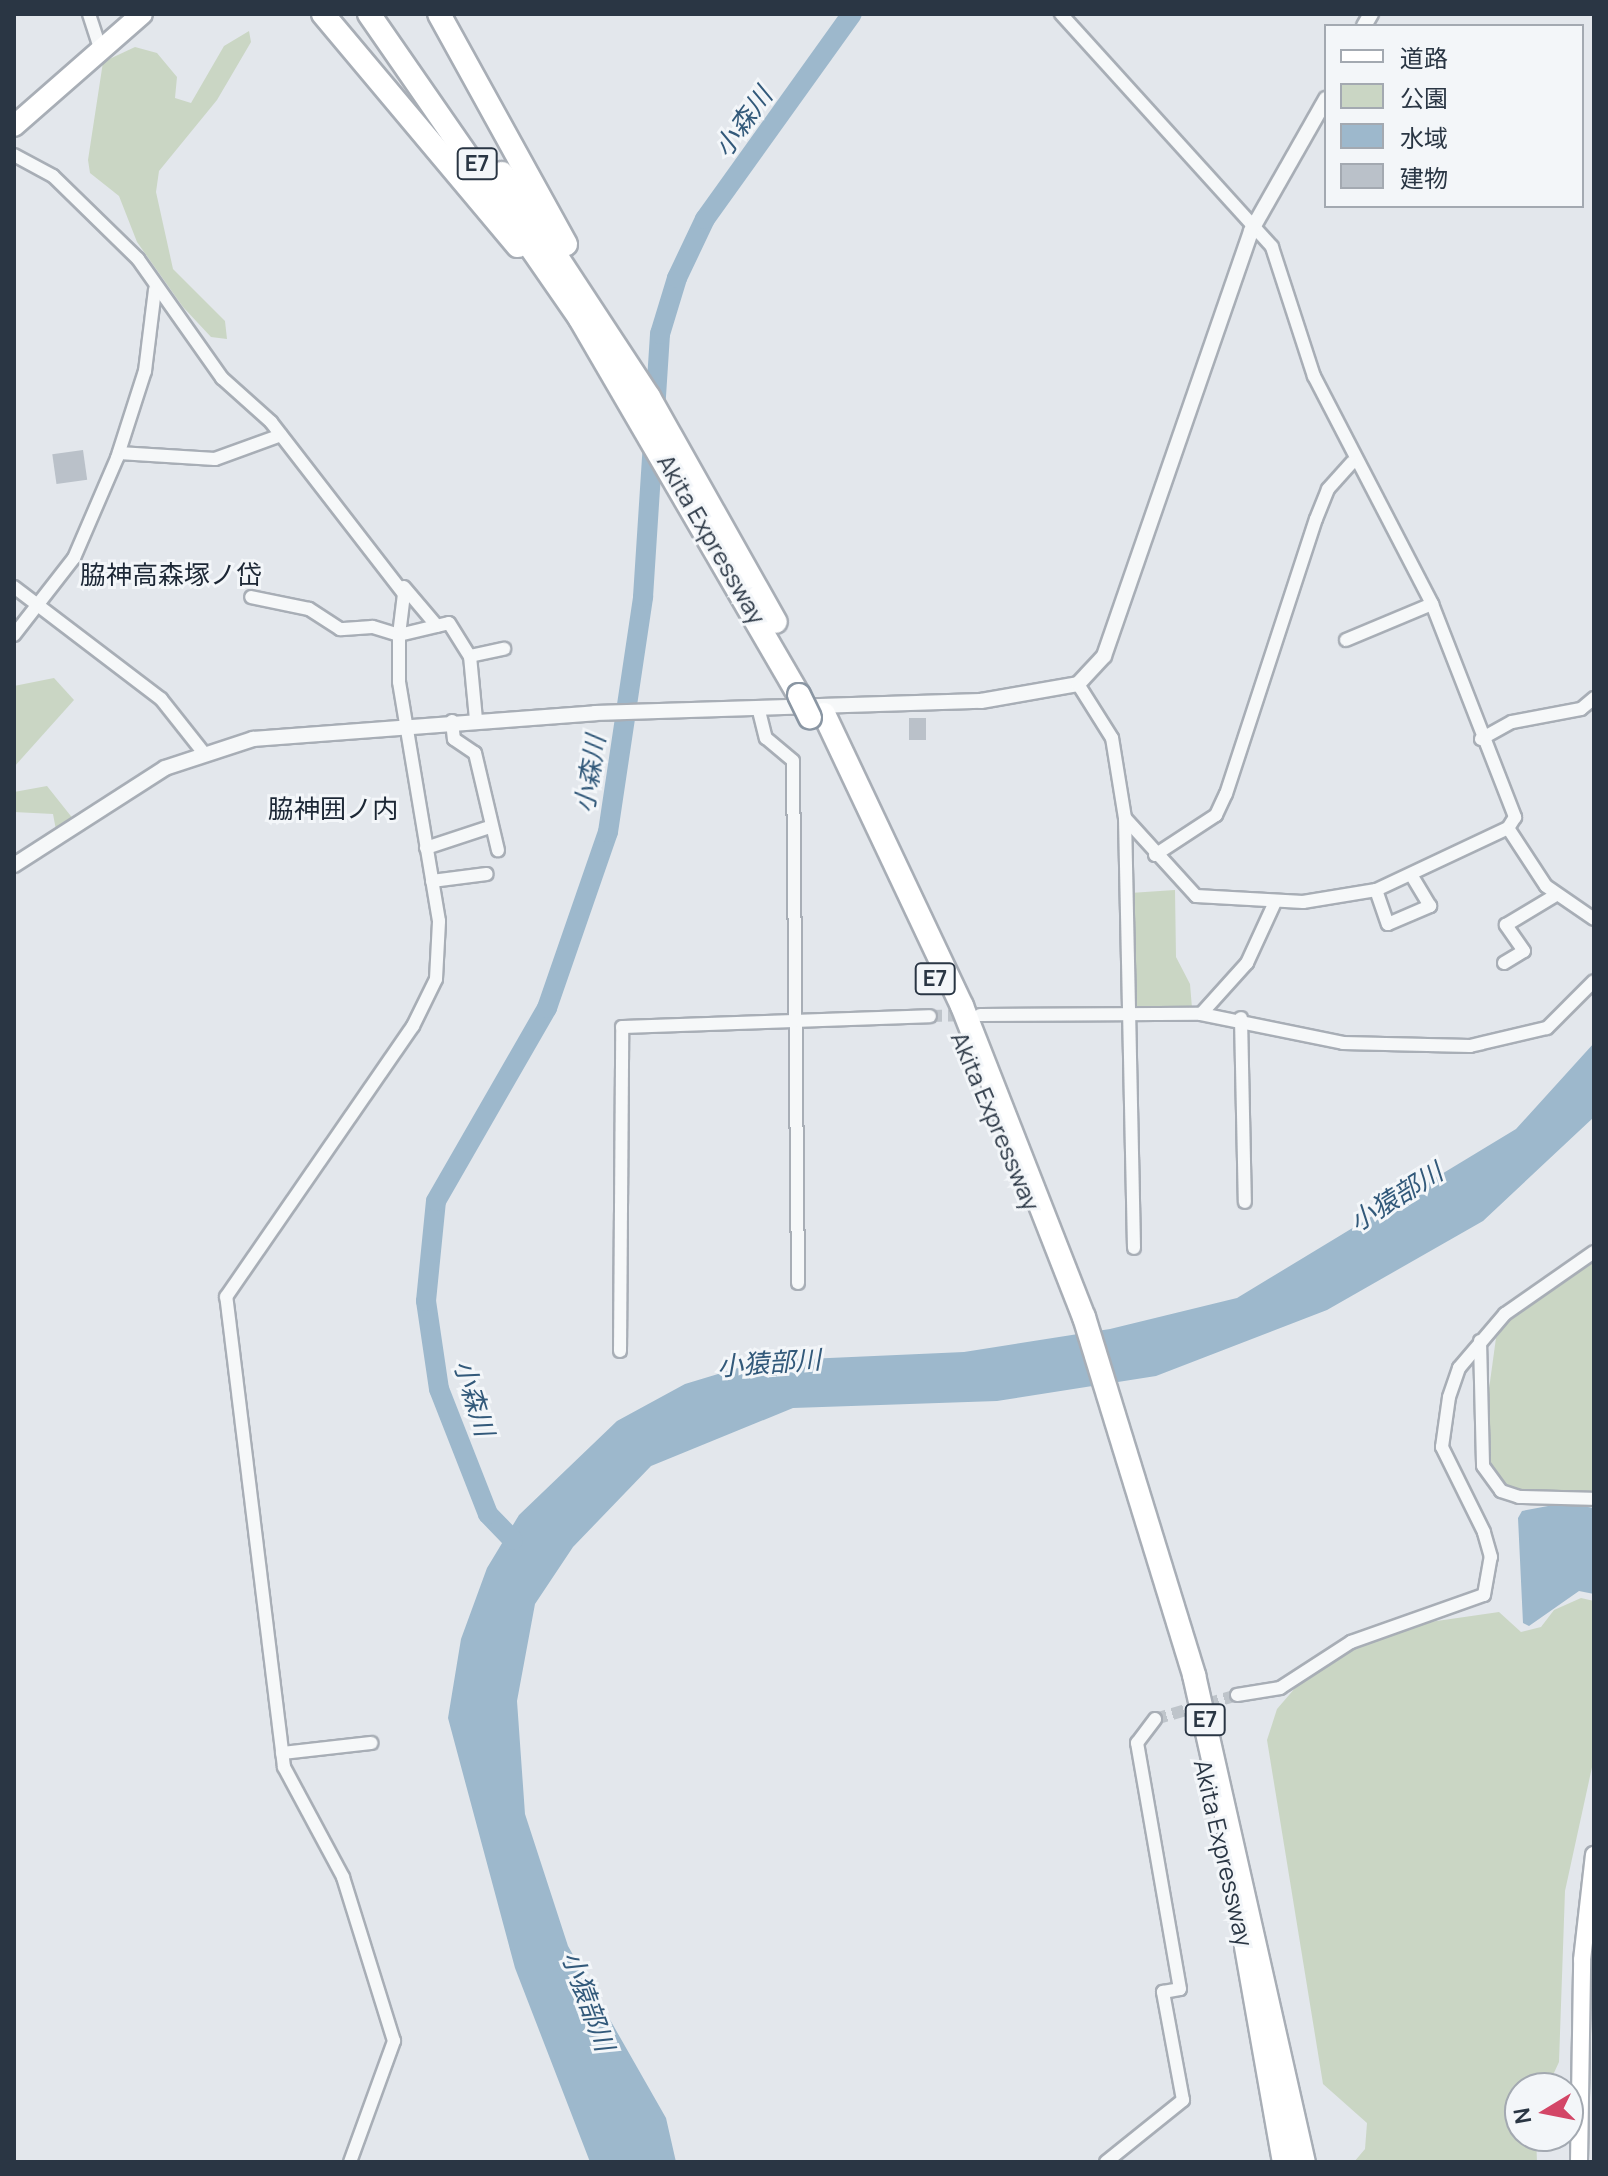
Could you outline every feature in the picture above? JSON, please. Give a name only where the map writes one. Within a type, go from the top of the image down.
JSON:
[{"type":"highway","points":[[14,126],[99,45],[142,14]]},
{"type":"highway","points":[[323,14],[585,310]]},
{"type":"highway","name":"E7","points":[[369,14],[585,310]]},
{"type":"highway","name":"E7","points":[[386,14],[585,310]]},
{"type":"highway","points":[[439,14],[585,310]]},
{"type":"highway","name":"Akita Expressway","points":[[585,310],[649,397],[806,694],[1053,1245],[1128,1464],[1268,1979],[1304,2162]]},
{"type":"highway","name":"Akita Expressway","points":[[585,310],[643,420],[717,529]]},
{"type":"highway","name":"Akita Expressway","points":[[1128,1464],[1243,1931],[1291,2162]]},
{"type":"highway","points":[[1243,1931],[1284,2162]]},
{"type":"highway","points":[[1268,1979],[1319,2162]]},
{"type":"main road","points":[[1579,2162],[1581,1990],[1594,1855]]},
{"type":"street","points":[[89,14],[99,45]]},
{"type":"street","points":[[1061,14],[1251,231],[1272,247],[1314,376],[1352,462],[1432,604],[1481,739],[1515,817],[1508,828],[1412,876],[1376,890],[1275,902],[1196,896],[1155,855],[1125,818]]},
{"type":"street","points":[[14,865],[165,768],[203,752],[253,739],[405,724],[595,713],[981,701],[1078,684],[1104,656],[1251,231],[1324,103]]},
{"type":"street","points":[[14,155],[53,176],[138,259],[155,290],[222,378],[281,435],[437,626]]},
{"type":"street","points":[[14,635],[74,558],[119,453],[145,371],[155,290]]},
{"type":"street","points":[[119,453],[215,459],[281,435]]},
{"type":"street","points":[[1155,855],[1216,815],[1226,794],[1316,519],[1328,489],[1352,462]]},
{"type":"street","points":[[14,587],[161,699],[203,752]]},
{"type":"street","points":[[350,2162],[394,2041],[343,1877],[282,1753],[226,1297],[425,1007],[442,947],[405,724],[399,635],[404,587]]},
{"type":"street","points":[[251,597],[309,609],[340,629],[372,627],[399,635],[449,623],[470,656],[476,720]]},
{"type":"street","points":[[1346,640],[1432,604]]},
{"type":"street","points":[[470,656],[504,649]]},
{"type":"street","points":[[1078,684],[1112,738],[1125,818],[1126,1016],[1134,1248]]},
{"type":"street","points":[[1481,739],[1512,722],[1581,709],[1594,698]]},
{"type":"street","points":[[758,707],[766,738],[793,761],[798,1283]]},
{"type":"street","points":[[452,721],[454,739],[475,753],[490,827],[498,850]]},
{"type":"street","points":[[426,848],[490,827]]},
{"type":"street","points":[[1508,828],[1556,895],[1594,919]]},
{"type":"street","points":[[432,881],[487,874]]},
{"type":"street","points":[[1376,890],[1388,924],[1430,906],[1412,876]]},
{"type":"street","points":[[1504,963],[1524,951],[1506,925],[1556,895]]},
{"type":"street","points":[[1201,1014],[1247,963],[1275,902]]},
{"type":"street","points":[[980,1015],[1201,1014],[1241,1018],[1343,1043],[1470,1046],[1547,1028],[1594,981]]},
{"type":"street","points":[[620,1351],[618,1034],[630,1023],[930,1016]]},
{"type":"street","points":[[1241,1018],[1245,1202]]},
{"type":"street","points":[[1237,1695],[1280,1688],[1351,1642],[1484,1595],[1491,1557],[1484,1532],[1442,1447],[1459,1368],[1505,1314],[1594,1252]]},
{"type":"street","points":[[1480,1341],[1483,1466],[1501,1491],[1519,1497],[1594,1499]]},
{"type":"street","points":[[1106,2162],[1183,2100],[1163,1992],[1180,1989],[1137,1743],[1155,1719]]},
{"type":"street","points":[[282,1753],[371,1743]]},
{"type":"green space","points":[[249,31],[251,42],[217,100],[159,171],[156,192],[173,269],[225,321],[227,339],[211,337],[183,307],[137,242],[119,196],[90,173],[88,160],[103,62],[135,47],[157,53],[177,77],[175,98],[191,103],[224,46]]},
{"type":"green space","points":[[54,678],[74,700],[14,767],[14,686]]},
{"type":"green space","points":[[47,786],[74,820],[56,830],[53,814],[14,812],[14,792]]},
{"type":"green space","points":[[1175,890],[1176,957],[1190,984],[1192,1008],[1130,1010],[1130,893]]},
{"type":"green space","points":[[1594,1259],[1594,1493],[1522,1493],[1503,1486],[1487,1465],[1482,1440],[1496,1338],[1513,1316]]},
{"type":"green space","points":[[1581,1598],[1594,1601],[1594,1758],[1565,1891],[1559,2062],[1554,2072],[1504,2072],[1504,2152],[1537,2152],[1537,2162],[1354,2162],[1365,2149],[1367,2123],[1323,2084],[1267,1740],[1277,1709],[1308,1673],[1402,1626],[1499,1612],[1521,1632],[1541,1627],[1554,1610]]},
{"type":"water","name":"小猿部川","points":[[1594,1043],[1594,1117],[1483,1221],[1327,1310],[1156,1376],[997,1401],[793,1408],[651,1466],[573,1547],[535,1604],[517,1701],[525,1814],[568,1946],[666,2118],[676,2162],[590,2162],[515,1968],[448,1718],[461,1639],[487,1568],[519,1515],[617,1421],[685,1384],[761,1361],[964,1352],[1110,1329],[1237,1298],[1516,1129]]},
{"type":"water","points":[[1564,1503],[1594,1508],[1594,1594],[1579,1591],[1529,1626],[1523,1623],[1518,1518],[1522,1511]]},
{"type":"building","points":[[83,450],[87,480],[56,484],[52,454]]},
{"type":"building","points":[[909,718],[926,718],[926,740],[909,740]]},
{"type":"waterway","name":"小森川","points":[[513,1540],[488,1514],[439,1389],[426,1301],[436,1201],[547,1008],[608,832],[643,597],[660,334],[677,278],[705,219],[852,14]]},
{"type":"tunnel","points":[[930,1016],[971,1015]]},
{"type":"tunnel","points":[[1155,1719],[1237,1695]]},
{"type":"district","name":"脇神高森塚ノ岱","points":[[171,575]]},
{"type":"district","name":"脇神囲ノ内","points":[[333,809]]}]
